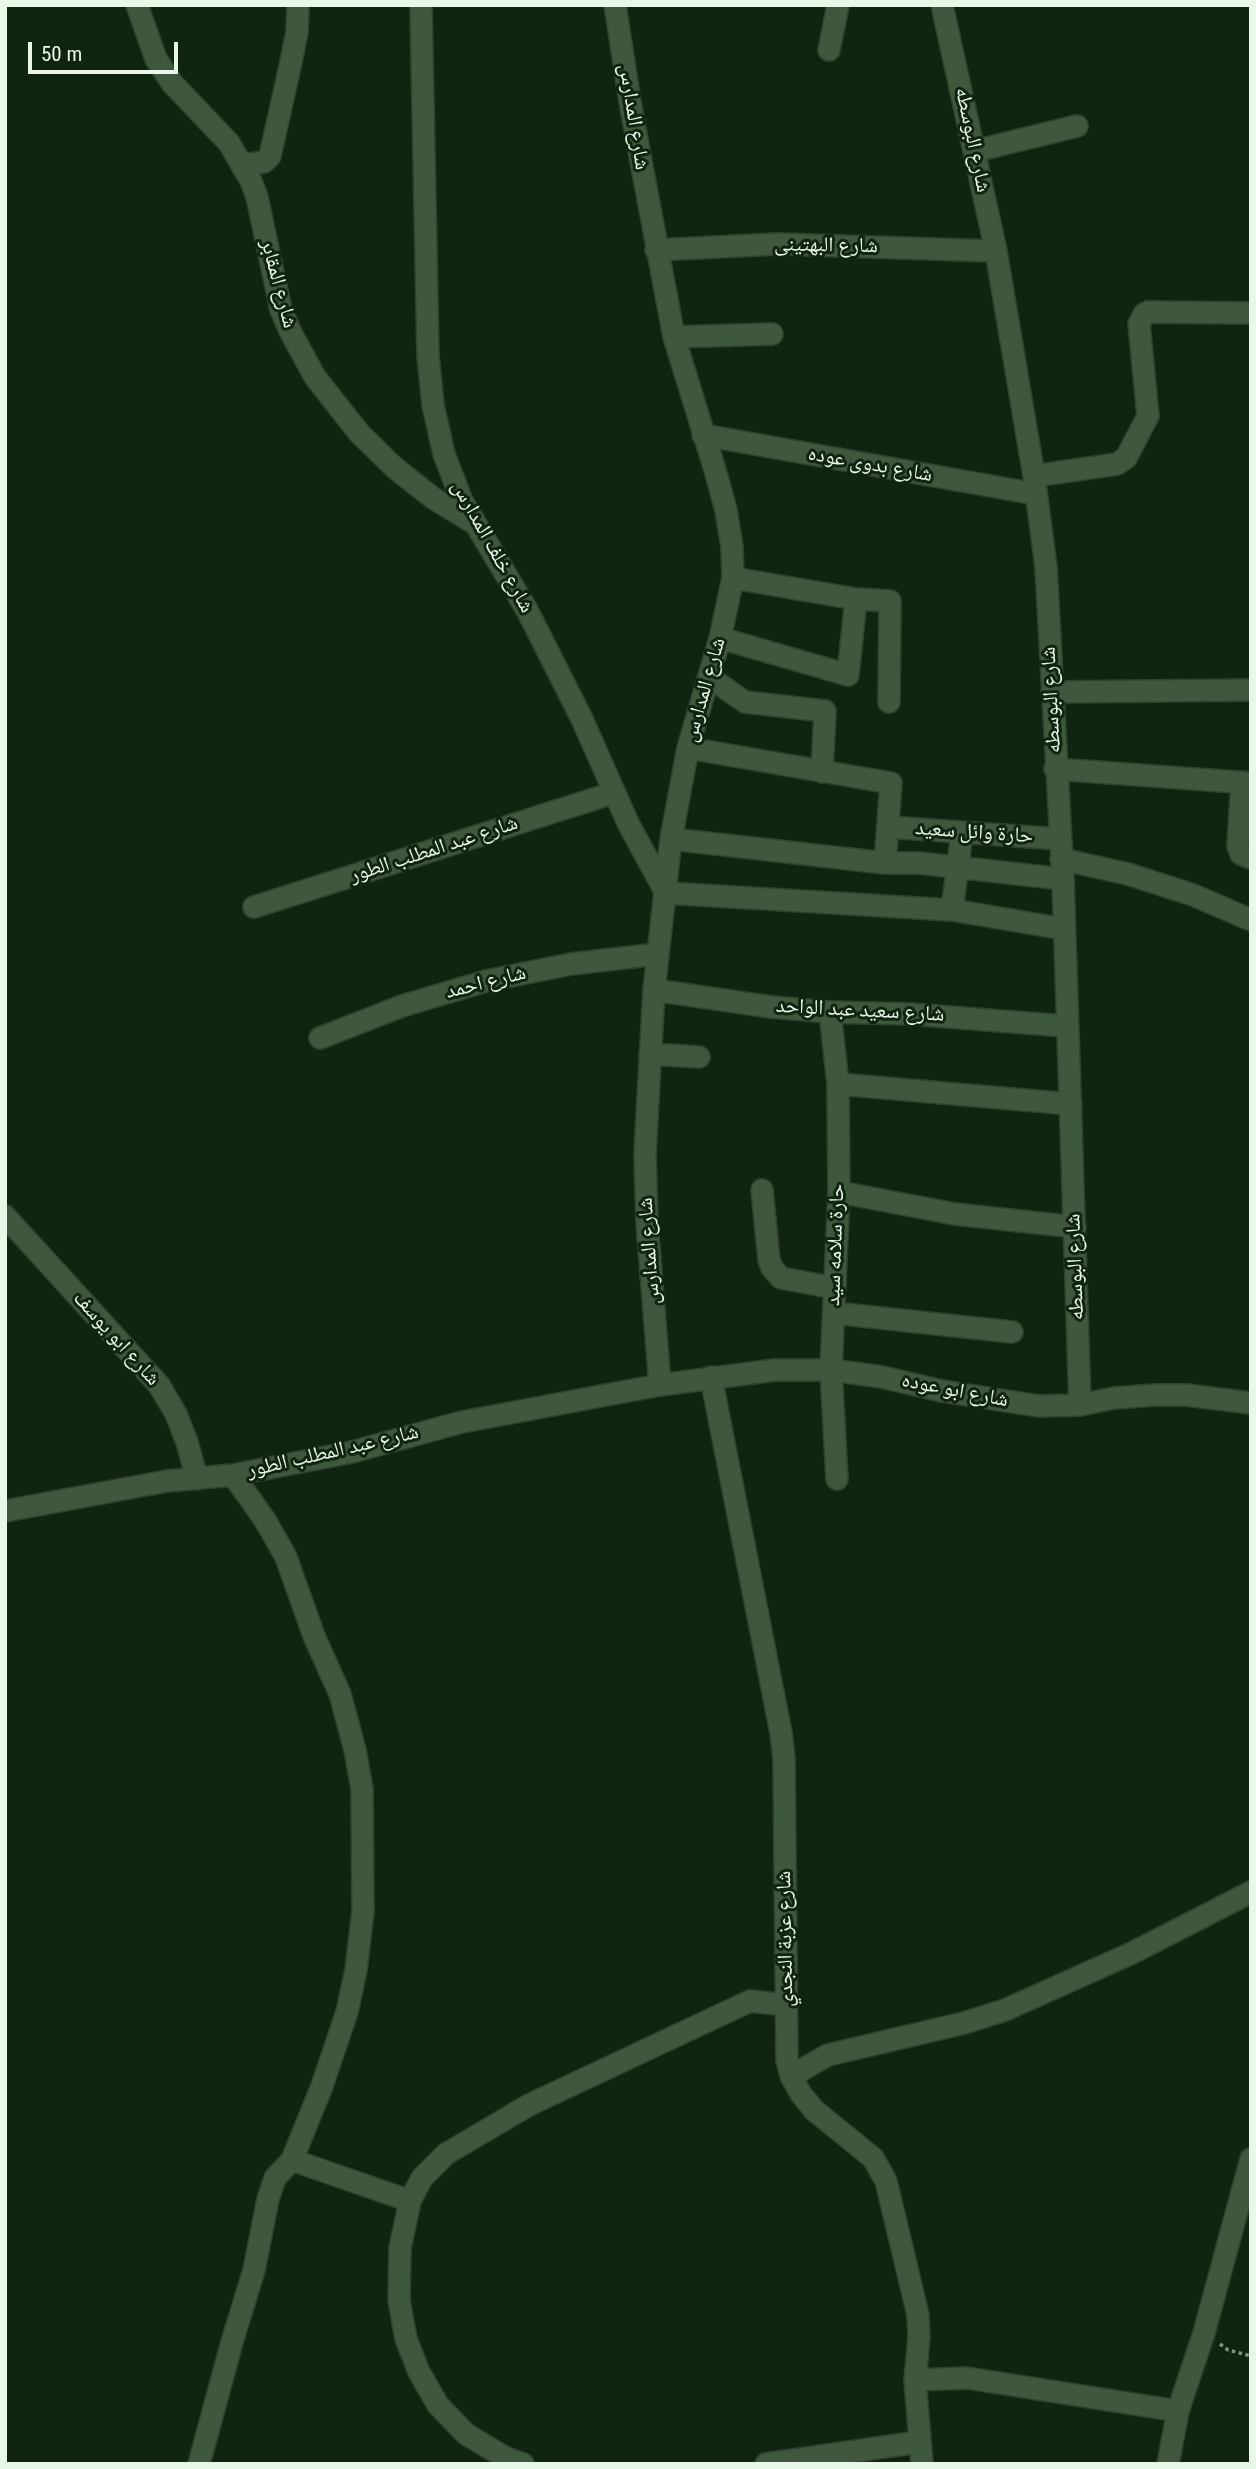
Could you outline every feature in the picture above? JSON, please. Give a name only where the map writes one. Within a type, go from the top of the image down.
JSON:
[{"type":"street","name":"شارع المقابر","points":[[136,5],[156,58],[172,83],[212,123],[243,165],[257,197],[281,310],[315,377],[360,434],[395,468],[433,498],[474,523]]},
{"type":"street","points":[[243,165],[264,162],[270,156],[295,42],[298,5]]},
{"type":"street","name":"شارع خلف المدارس","points":[[421,5],[428,356],[433,405],[444,454],[462,501],[527,610],[582,719],[614,793],[666,893]]},
{"type":"street","name":"شارع المدارس","points":[[615,5],[656,250],[674,337],[726,510],[732,547],[733,578],[720,638],[688,748],[671,839],[654,990],[645,1153],[647,1223],[660,1385]]},
{"type":"street","points":[[829,50],[838,5]]},
{"type":"street","name":"شارع البوسطه","points":[[942,5],[996,251],[1046,567],[1064,929],[1080,1405]]},
{"type":"street","points":[[975,151],[1077,126]]},
{"type":"street","name":"شارع البهتينى","points":[[656,250],[777,244],[996,251]]},
{"type":"street","name":"شارع بدوى عوده","points":[[704,435],[1035,485],[1117,464],[1126,458],[1148,416],[1139,324],[1143,314],[1251,313]]},
{"type":"street","points":[[674,337],[772,334]]},
{"type":"street","points":[[733,578],[856,599],[890,601],[889,702]]},
{"type":"street","points":[[720,638],[848,676],[856,599]]},
{"type":"street","points":[[709,677],[745,702],[825,711],[822,772]]},
{"type":"street","points":[[1052,692],[1251,690]]},
{"type":"street","points":[[688,748],[891,783],[885,863]]},
{"type":"street","points":[[1055,769],[1246,782],[1238,846],[1241,854],[1251,858]]},
{"type":"street","name":"شارع عبد المطلب الطور","points":[[254,907],[614,793]]},
{"type":"street","name":"حارة وائل سعيد","points":[[888,827],[962,832],[1061,859]]},
{"type":"street","points":[[952,910],[962,832]]},
{"type":"street","points":[[671,839],[885,863],[957,867],[1061,859],[1128,874],[1193,895],[1251,920]]},
{"type":"street","points":[[666,893],[952,910],[1064,929]]},
{"type":"street","name":"شارع احمد","points":[[320,1038],[402,1006],[486,981],[571,964],[658,954]]},
{"type":"street","name":"شارع سعيد عبد الواحد","points":[[654,990],[771,1007],[830,1012],[935,1015],[1066,1026]]},
{"type":"street","name":"حارة سلامه سيد","points":[[830,1012],[838,1084],[839,1192],[831,1370],[837,1479]]},
{"type":"street","points":[[650,1054],[699,1058]]},
{"type":"street","points":[[838,1084],[1071,1104]]},
{"type":"street","points":[[762,1190],[772,1268],[781,1278],[835,1288]]},
{"type":"street","points":[[839,1192],[955,1213],[1075,1227]]},
{"type":"street","name":"شارع ابو يوسف","points":[[5,1216],[159,1385],[180,1423],[197,1479]]},
{"type":"street","points":[[834,1313],[1012,1332]]},
{"type":"street","name":"شارع ابو عوده","points":[[660,1385],[775,1370],[831,1370],[1039,1406],[1080,1405],[1114,1398],[1165,1395],[1251,1403]]},
{"type":"street","name":"شارع عزبة النجدي","points":[[711,1377],[784,1758],[787,2060],[791,2076],[801,2094],[814,2110],[873,2158],[886,2182],[918,2315],[915,2380],[922,2464]]},
{"type":"street","name":"شارع عبد المطلب الطور","points":[[5,1511],[154,1483],[233,1475],[352,1452],[462,1422],[660,1385]]},
{"type":"street","points":[[199,2464],[254,2270],[268,2199],[275,2178],[292,2160],[347,2012],[356,1970],[363,1911],[362,1788],[340,1694],[314,1636],[286,1557],[265,1520],[233,1475]]},
{"type":"street","points":[[791,2076],[828,2055],[964,2024],[1006,2010],[1132,1953],[1251,1892]]},
{"type":"street","points":[[523,2464],[506,2458],[466,2434],[438,2405],[418,2372],[406,2339],[399,2300],[400,2248],[410,2201],[422,2178],[446,2154],[529,2105],[750,2001],[786,2006]]},
{"type":"street","points":[[1168,2464],[1178,2411],[1204,2333],[1251,2159]]},
{"type":"street","points":[[292,2160],[410,2201]]},
{"type":"street","points":[[915,2380],[967,2378],[1178,2411]]},
{"type":"street","points":[[765,2464],[919,2442]]},
{"type":"path","points":[[1204,2333],[1228,2350],[1251,2356]]}]
